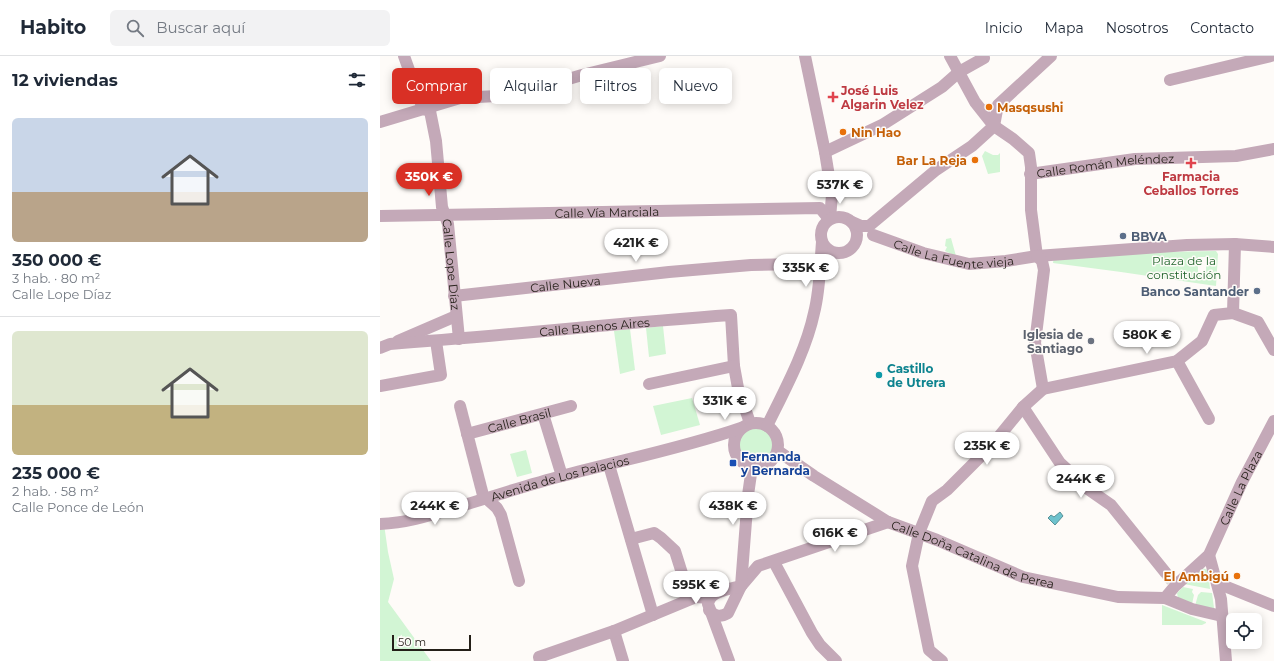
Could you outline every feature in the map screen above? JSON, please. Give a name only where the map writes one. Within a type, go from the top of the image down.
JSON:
[{"type":"street","name":"Calle Lope Díaz","points":[[404,56],[423,109],[430,111],[436,141],[442,206],[448,224],[459,339]]},
{"type":"street","points":[[380,122],[460,98],[514,95],[582,75],[660,56]]},
{"type":"street","points":[[804,56],[825,152],[832,195],[829,219],[821,229],[820,238],[828,250],[840,253],[849,250],[855,243],[857,238],[856,228],[832,195]]},
{"type":"street","points":[[950,56],[975,102],[994,126],[1013,139],[1028,153],[1031,166],[1031,210],[1037,256],[1042,261],[1044,270],[1035,343],[1043,389]]},
{"type":"street","points":[[825,152],[882,125],[942,87],[959,72],[984,58],[982,56]]},
{"type":"street","points":[[857,238],[871,230],[936,170],[972,146],[994,126],[998,106],[1051,56]]},
{"type":"street","points":[[1170,80],[1271,56]]},
{"type":"street","name":"Calle Román Meléndez","points":[[1030,174],[1135,159],[1236,156],[1274,149]]},
{"type":"street","name":"Calle Vía Marciala","points":[[380,216],[820,208],[829,219]]},
{"type":"street","points":[[829,219],[840,216],[850,221]]},
{"type":"street","name":"Calle La Fuente vieja","points":[[850,221],[923,253],[969,264],[1006,261],[1037,256]]},
{"type":"street","points":[[767,426],[789,380],[808,334],[818,293],[822,242]]},
{"type":"street","points":[[1037,256],[1187,245],[1235,244],[1274,247]]},
{"type":"street","points":[[1233,313],[1235,244]]},
{"type":"street","points":[[820,266],[836,253]]},
{"type":"street","name":"Calle Nueva","points":[[454,296],[653,273],[736,266],[800,264],[820,266]]},
{"type":"street","points":[[942,661],[929,650],[912,566],[919,534],[932,501],[947,490],[992,445],[1023,407],[1043,389],[1177,361],[1202,341],[1214,315],[1233,313],[1258,322],[1274,350]]},
{"type":"street","name":"Calle Buenos Aires","points":[[385,346],[635,322],[731,315],[734,366]]},
{"type":"street","points":[[385,346],[456,316]]},
{"type":"street","points":[[380,386],[441,375],[436,341]]},
{"type":"street","points":[[1177,361],[1209,419]]},
{"type":"street","points":[[649,384],[734,366],[746,425]]},
{"type":"street","points":[[460,406],[485,499],[497,508],[501,515],[519,580]]},
{"type":"street","name":"Calle Brasil","points":[[467,434],[571,406]]},
{"type":"street","points":[[1023,407],[1060,463],[1088,489],[1111,505],[1170,580]]},
{"type":"street","points":[[543,414],[562,476]]},
{"type":"street","name":"Calle La Plaza","points":[[1209,555],[1242,482],[1274,421]]},
{"type":"street","points":[[762,424],[767,426],[774,432],[778,445],[778,451],[772,460],[766,464],[752,467],[741,460],[736,454],[734,441],[738,432],[746,425],[762,424]]},
{"type":"street","name":"Avenida de Los Palacios","points":[[380,524],[403,522],[562,476],[717,436],[746,425]]},
{"type":"street","points":[[717,436],[734,441]]},
{"type":"street","name":"Calle Doña Catalina de Perea","points":[[778,451],[820,480],[888,522],[937,540],[1023,577],[1118,597],[1165,598]]},
{"type":"street","points":[[609,465],[653,614]]},
{"type":"street","points":[[741,586],[748,494],[752,467]]},
{"type":"street","points":[[709,610],[712,614],[720,616],[728,613],[741,586],[758,566],[774,562],[888,522]]},
{"type":"street","points":[[631,539],[654,533],[661,538],[675,551],[686,586],[696,597]]},
{"type":"street","points":[[1222,616],[1192,609],[1165,598],[1170,580],[1209,555],[1218,583],[1221,599],[1226,661]]},
{"type":"street","points":[[774,562],[812,633],[820,645],[836,661]]},
{"type":"street","points":[[1218,583],[1274,606]]},
{"type":"street","points":[[728,661],[709,610],[709,598],[714,593],[741,586]]},
{"type":"street","points":[[721,592],[729,597],[732,606]]},
{"type":"street","points":[[540,661],[539,657],[614,631],[696,597],[709,598]]},
{"type":"street","points":[[614,631],[623,661]]},
{"type":"green space","points":[[985,151],[993,155],[998,155],[1000,153],[1000,172],[988,174],[982,156]]},
{"type":"green space","points":[[951,238],[956,256],[945,251],[947,247],[945,246],[946,239]]},
{"type":"green space","name":"Plaza de la constitución","points":[[1216,251],[1218,254],[1216,286],[1053,263],[1054,256],[1102,253]],"holes":[[[1198,257],[1206,257],[1206,272],[1198,272]]]},
{"type":"green space","points":[[663,326],[666,354],[649,357],[646,328]]},
{"type":"green space","points":[[630,329],[635,370],[620,374],[614,331]]},
{"type":"green space","points":[[692,398],[700,425],[661,435],[653,406]]},
{"type":"green space","points":[[756,428],[768,433],[773,445],[768,457],[756,462],[744,457],[739,445],[744,433]]},
{"type":"green space","points":[[526,450],[532,473],[517,477],[510,454]]},
{"type":"green space","points":[[380,524],[384,524],[394,579],[388,602],[431,661],[380,661]]},
{"type":"green space","points":[[1199,567],[1208,570],[1210,589],[1184,584]]},
{"type":"green space","points":[[1183,587],[1193,589],[1192,592],[1194,595],[1192,604],[1178,598],[1177,593]]},
{"type":"green space","points":[[1201,592],[1212,593],[1214,608],[1207,609],[1195,606],[1198,595]]},
{"type":"green space","points":[[1162,605],[1206,623],[1202,625],[1162,625]]},
{"type":"water","points":[[1060,512],[1063,516],[1055,525],[1048,518],[1051,515],[1054,517]]},
{"type":"tunnel","points":[[1165,572],[1172,581]]},
{"type":"place","name":"José Luis Algarin Velez","points":[[833,97]]},
{"type":"place","name":"Masqsushi","points":[[989,107]]},
{"type":"place","name":"Nin Hao","points":[[843,132]]},
{"type":"place","name":"Bar La Reja","points":[[975,160]]},
{"type":"place","name":"Farmacia Ceballos Torres","points":[[1191,163]]},
{"type":"place","name":"BBVA","points":[[1123,236]]},
{"type":"place","name":"Banco Santander","points":[[1257,291]]},
{"type":"place","name":"Iglesia de Santiago","points":[[1091,341]]},
{"type":"place","name":"Castillo de Utrera","points":[[879,375]]},
{"type":"place","name":"Fernanda y Bernarda","points":[[733,463]]},
{"type":"place","name":"El Ambigú","points":[[1237,576]]}]
